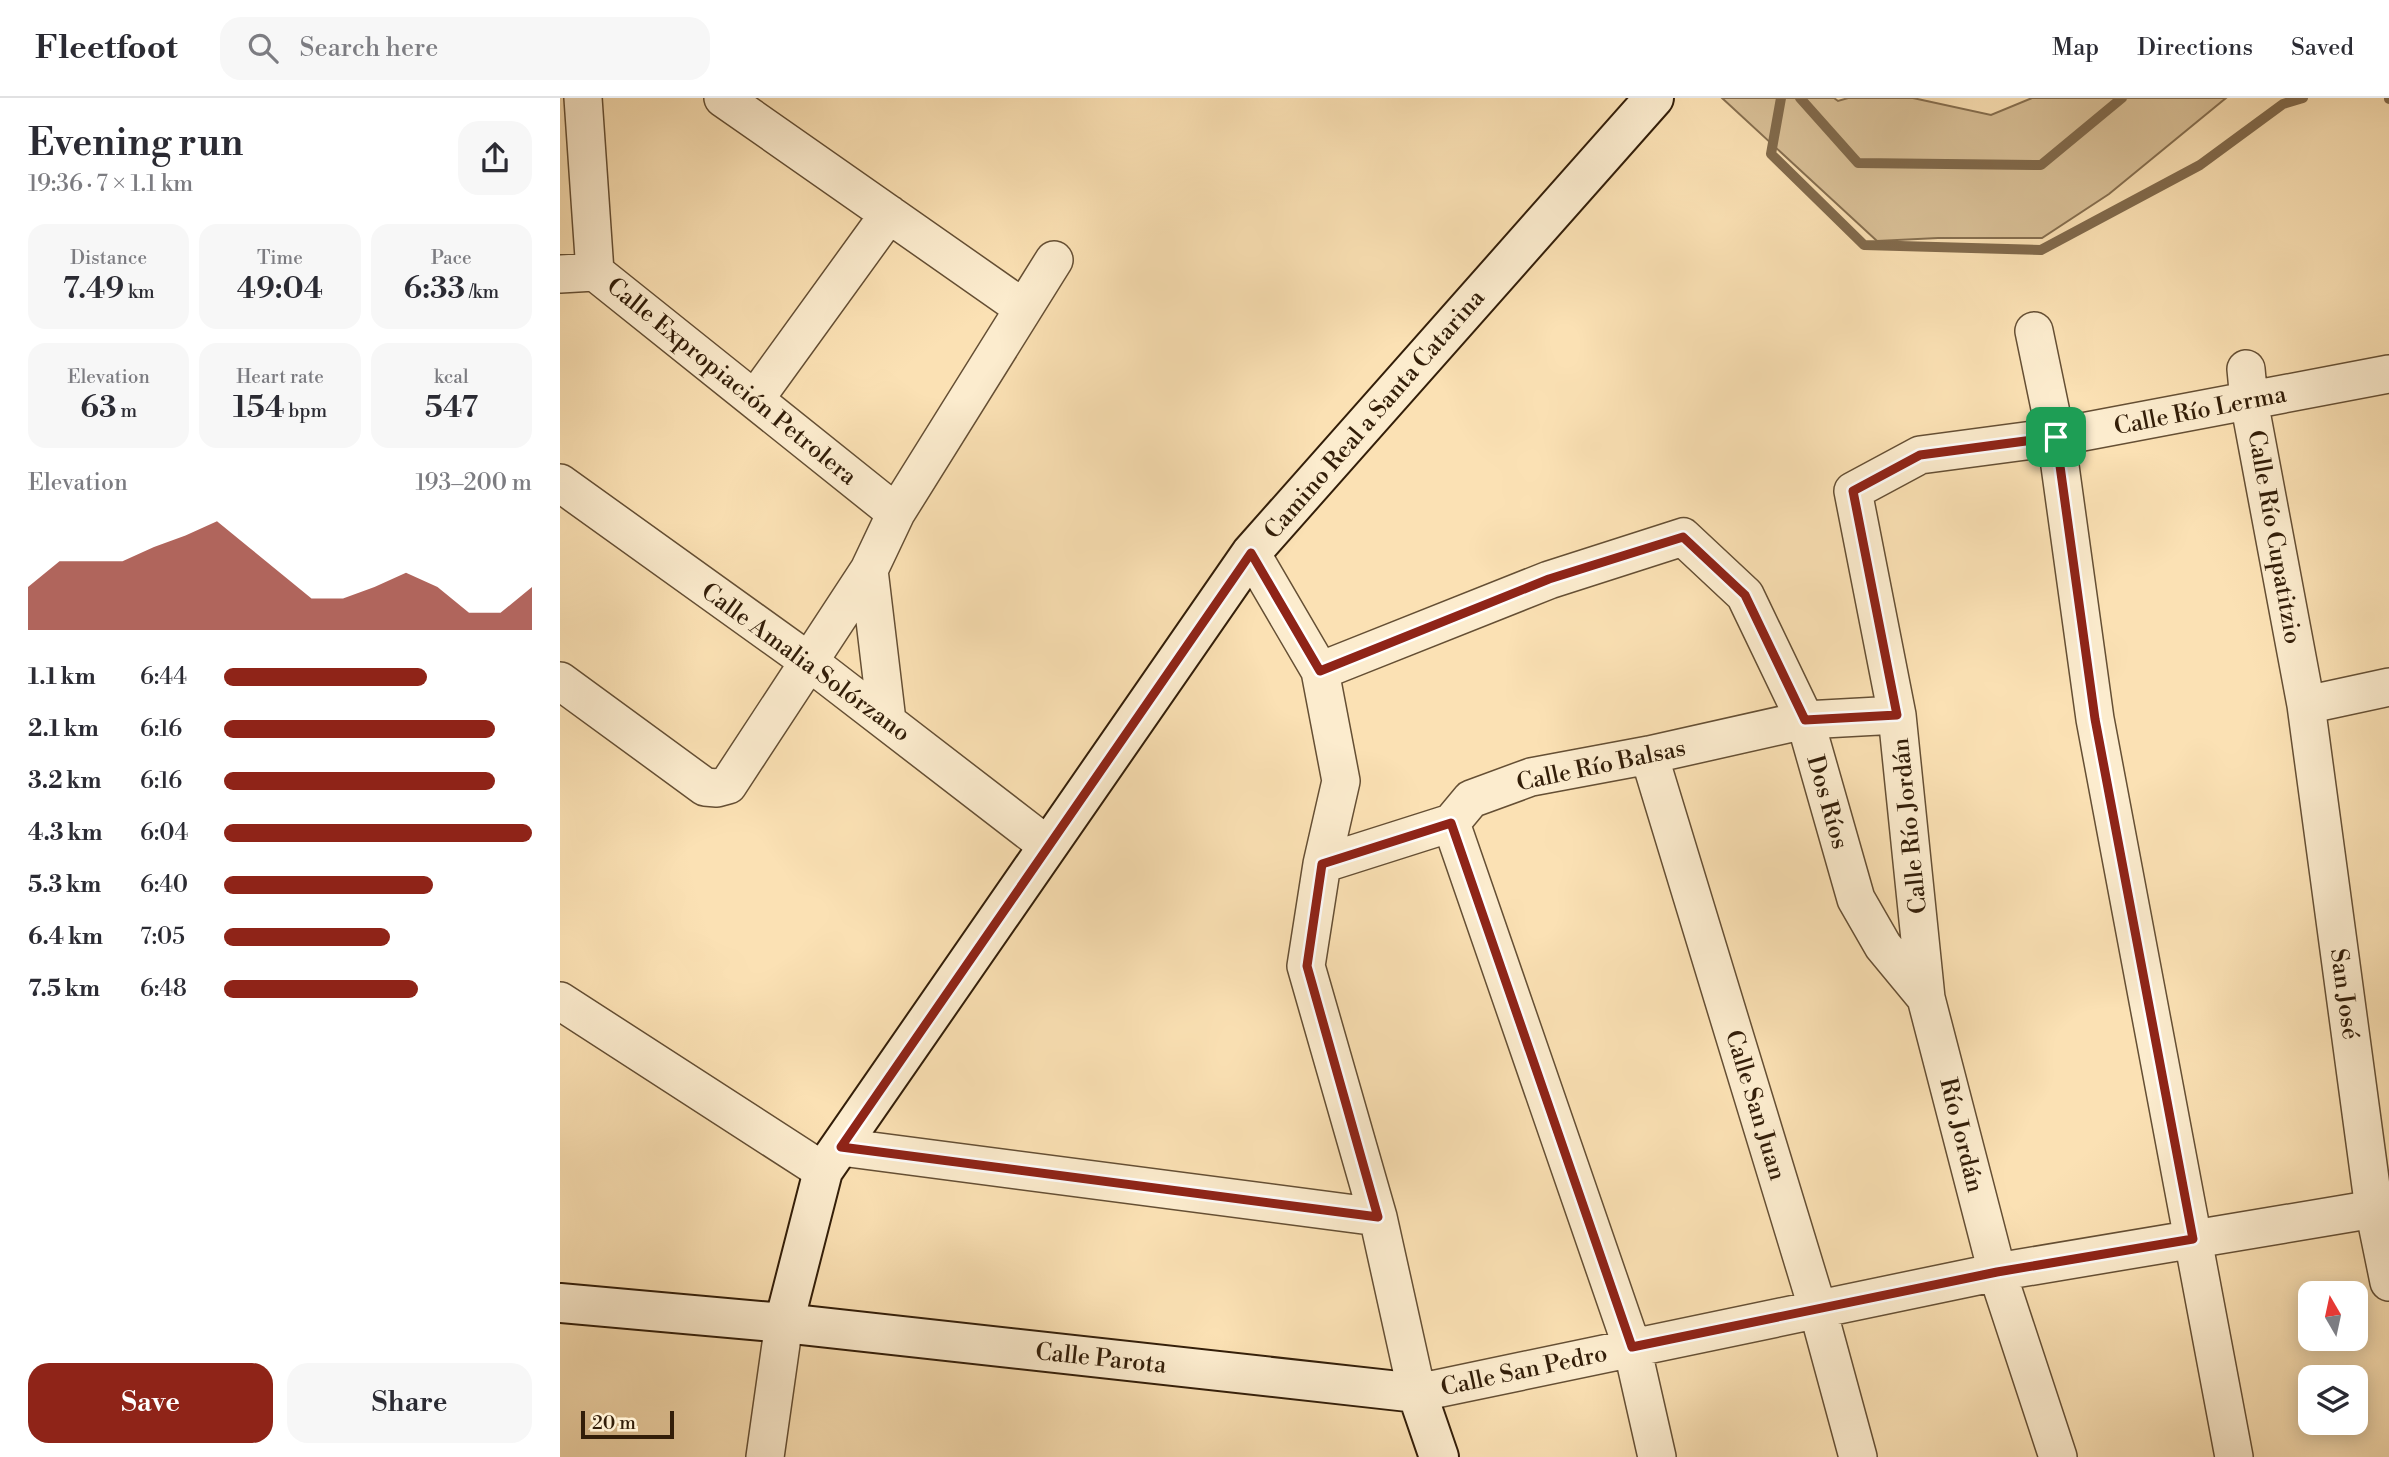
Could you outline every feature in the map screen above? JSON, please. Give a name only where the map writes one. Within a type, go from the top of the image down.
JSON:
[{"type":"street","points":[[577,273],[583,98]]},
{"type":"street","points":[[723,98],[1023,308]]},
{"type":"street","name":"Camino Real a Santa Catarina","points":[[784,1324],[832,1159],[1251,553],[1654,98]]},
{"type":"street","points":[[755,399],[889,214]]},
{"type":"street","points":[[560,681],[705,787],[728,785],[869,570],[897,513],[1054,260]]},
{"type":"street","name":"Calle Expropiación Petrolera","points":[[577,273],[755,399],[897,513]]},
{"type":"street","points":[[2034,331],[2056,437],[2095,719],[2234,1457]]},
{"type":"street","name":"Calle Río Lerma","points":[[1853,491],[1920,455],[2056,437],[2248,385],[2389,374]]},
{"type":"street","name":"Calle Río Cupatitzio","points":[[2248,385],[2306,705]]},
{"type":"street","name":"Calle Amalia Solórzano","points":[[560,483],[808,661],[1048,846]]},
{"type":"street","name":"Calle Río Jordán","points":[[1853,491],[1897,715],[1926,998]]},
{"type":"street","name":"Dos Ríos","points":[[1320,671],[1549,579],[1683,537],[1745,595],[1805,720],[1856,899],[1883,946],[1926,998]]},
{"type":"street","points":[[1251,553],[1320,671],[1341,781],[1322,864],[1307,966],[1378,1217],[1417,1393],[1439,1457]]},
{"type":"street","points":[[869,570],[887,721]]},
{"type":"street","points":[[2306,705],[2389,687]]},
{"type":"street","name":"San José","points":[[2306,705],[2377,1134],[2374,1209],[2389,1282]]},
{"type":"street","name":"Calle Río Balsas","points":[[1322,864],[1451,823],[1471,799],[1531,777],[1649,755],[1805,720],[1897,715]]},
{"type":"street","name":"Calle San Juan","points":[[1649,755],[1818,1310],[1858,1457]]},
{"type":"street","points":[[1451,823],[1632,1347],[1657,1457]]},
{"type":"street","name":"Río Jordán","points":[[1926,998],[1997,1272],[2058,1457]]},
{"type":"street","points":[[560,1001],[832,1159],[1378,1217]]},
{"type":"street","name":"Calle San Pedro","points":[[1417,1393],[1997,1272],[2374,1209]]},
{"type":"street","name":"Calle Parota","points":[[560,1303],[784,1324],[1417,1393]]},
{"type":"street","points":[[765,1457],[784,1324]]},
{"type":"shaded area","points":[[1722,98],[1834,98],[1838,101],[1848,98],[1913,98],[1991,115],[2032,98],[2226,98],[2109,194],[2042,238],[1877,241]]},
{"type":"waterway","points":[[1781,98],[1771,154],[1864,245],[2041,250],[2200,165],[2283,104],[2303,98]]},
{"type":"waterway","points":[[1800,98],[1858,163],[2041,165],[2122,98]]},
{"type":"route","points":[[2056,437],[2095,719],[2193,1239],[1997,1272],[1632,1347],[1451,823],[1322,864],[1307,966],[1378,1217],[841,1147],[1251,553],[1320,671],[1549,579],[1683,537],[1745,595],[1805,720],[1897,715],[1853,491],[1920,455],[2056,437]]}]
